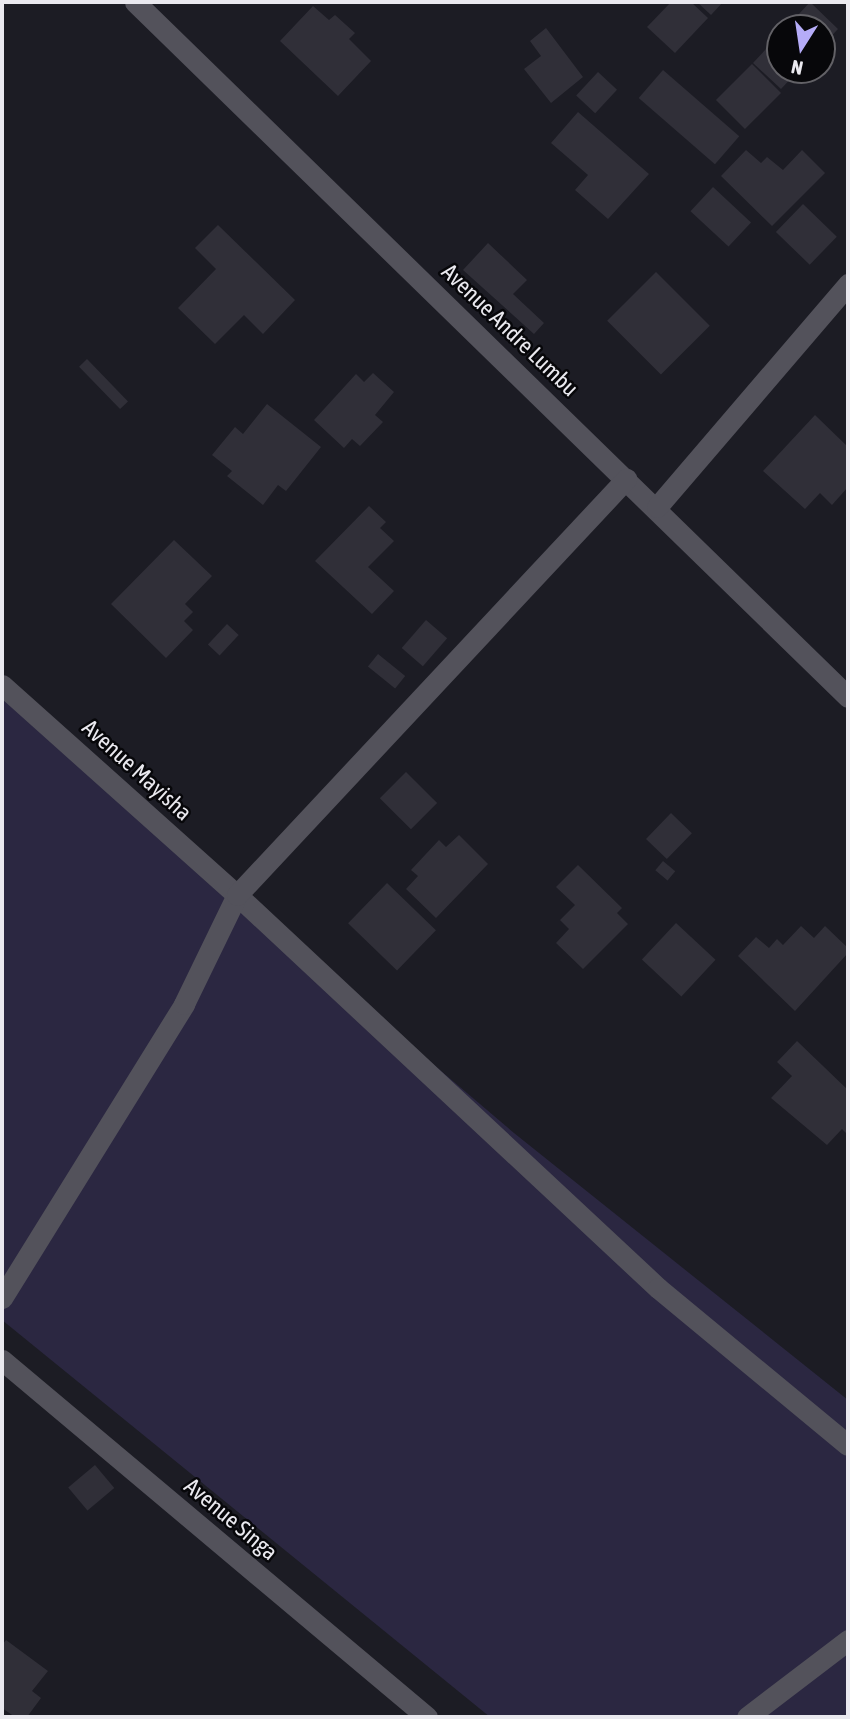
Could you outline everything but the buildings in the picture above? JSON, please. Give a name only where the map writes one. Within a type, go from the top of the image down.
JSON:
[{"type":"street","name":"Avenue Andre Lumbu","points":[[135,2],[657,507],[848,697]]},
{"type":"street","points":[[657,507],[848,284]]},
{"type":"street","points":[[2,1298],[184,1004],[237,895],[626,479]]},
{"type":"street","name":"Avenue Mayisha","points":[[2,685],[237,895],[658,1288],[848,1445]]},
{"type":"street","name":"Avenue Singa","points":[[2,1360],[427,1717]]},
{"type":"street","points":[[747,1717],[848,1640]]},
{"type":"shaded area","points":[[2,698],[514,1133],[848,1400],[848,1717],[490,1717],[2,1320]]}]
